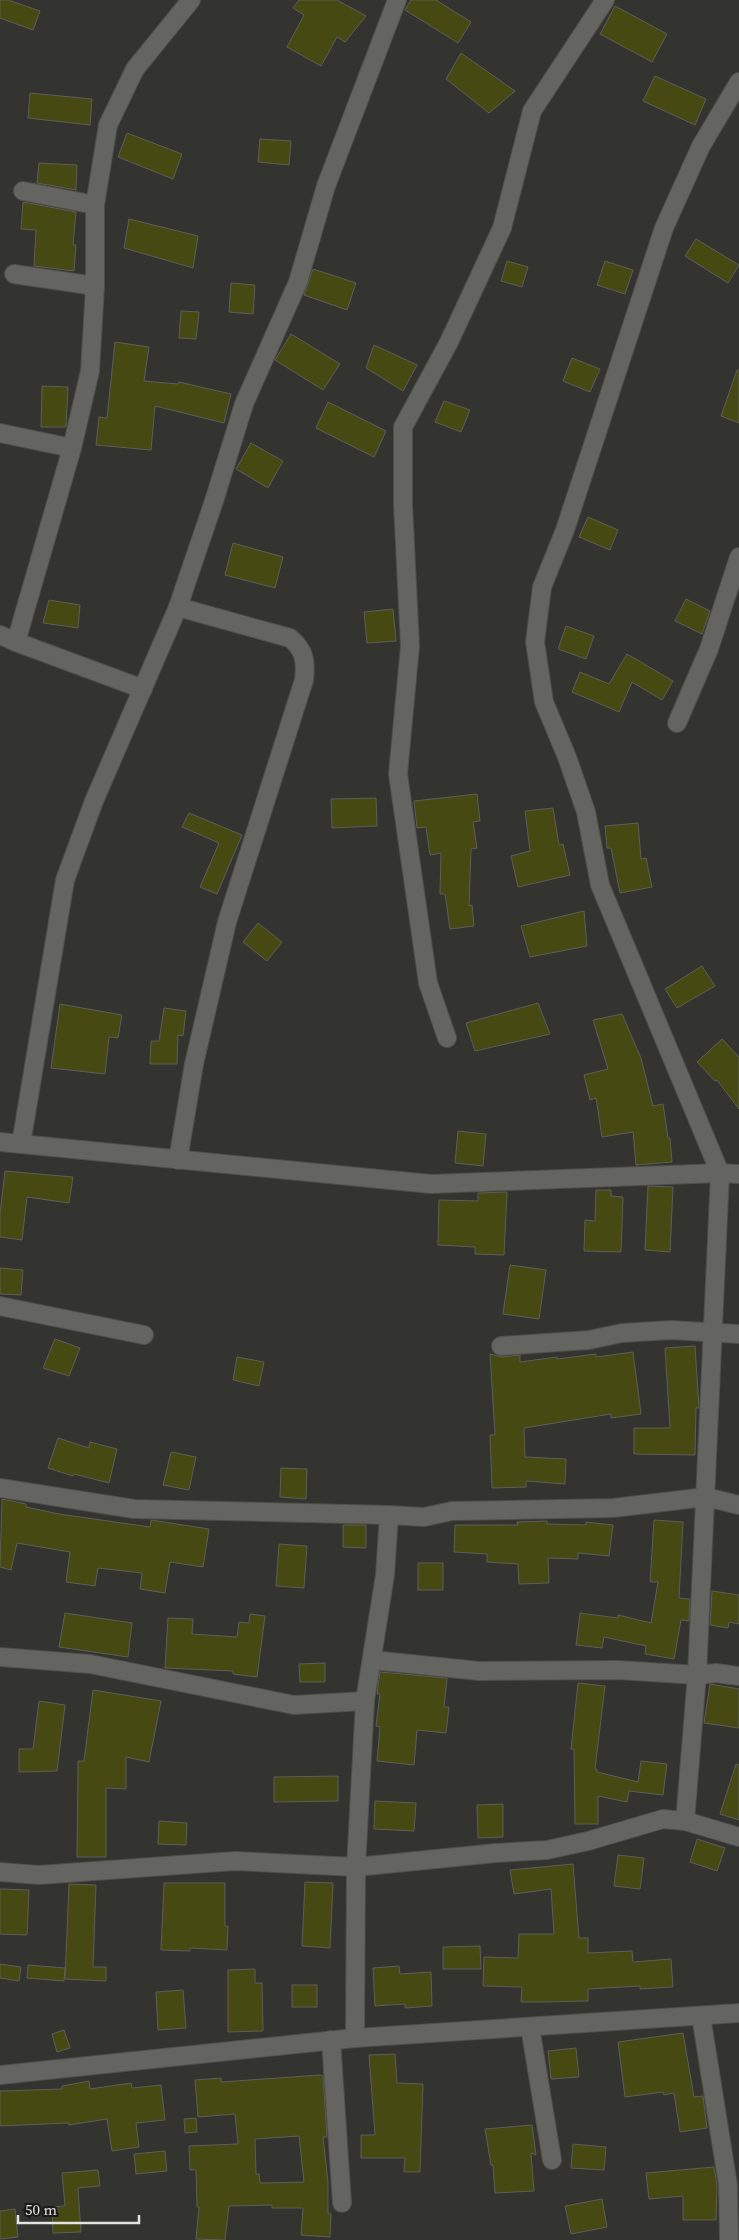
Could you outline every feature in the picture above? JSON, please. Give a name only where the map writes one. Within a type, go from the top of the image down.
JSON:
[{"type":"street","points":[[143,689],[8,638],[72,448],[90,371],[95,286],[95,204],[108,125],[135,69],[191,0]]},
{"type":"street","points":[[21,1144],[65,880],[94,801],[178,607],[244,404],[298,282],[326,186],[397,0]]},
{"type":"street","points":[[447,1038],[428,983],[398,774],[410,646],[403,504],[403,426],[449,342],[502,228],[532,111],[605,0]]},
{"type":"street","points":[[685,1821],[697,1676],[720,1173],[600,884],[586,812],[567,757],[544,702],[535,642],[542,587],[565,530],[664,228],[701,146],[739,82]]},
{"type":"street","points":[[23,191],[95,204]]},
{"type":"street","points":[[14,274],[95,286]]},
{"type":"street","points":[[0,433],[72,448]]},
{"type":"street","points":[[677,722],[709,648],[739,557]]},
{"type":"street","points":[[178,607],[290,638],[299,646],[306,660],[304,680],[227,922],[194,1064],[178,1160]]},
{"type":"street","points":[[0,1142],[430,1184],[720,1173],[739,1174]]},
{"type":"street","points":[[0,1306],[144,1335]]},
{"type":"street","points":[[501,1346],[588,1340],[622,1333],[671,1330],[739,1334]]},
{"type":"street","points":[[0,1488],[134,1509],[424,1517],[452,1511],[614,1508],[706,1497],[739,1505]]},
{"type":"street","points":[[355,2038],[356,1867],[364,1701],[385,1575],[389,1515]]},
{"type":"street","points":[[0,1657],[90,1664],[294,1705],[364,1701]]},
{"type":"street","points":[[372,1660],[478,1671],[618,1670],[697,1676],[716,1673],[739,1676]]},
{"type":"street","points":[[0,1872],[39,1875],[235,1861],[356,1867],[478,1854],[547,1850],[588,1841],[663,1819],[685,1821],[739,1838]]},
{"type":"street","points":[[0,2075],[331,2040],[739,2013]]},
{"type":"street","points":[[702,2016],[728,2185],[729,2240]]},
{"type":"street","points":[[530,2027],[552,2160]]},
{"type":"street","points":[[331,2040],[342,2203]]},
{"type":"building","points":[[0,0],[8,0],[40,11],[33,30],[0,18]]},
{"type":"building","points":[[299,0],[337,0],[366,16],[345,42],[337,37],[321,66],[287,47],[304,15],[293,8]]},
{"type":"building","points":[[411,0],[436,0],[471,22],[458,43],[405,10]]},
{"type":"building","points":[[615,6],[667,34],[652,62],[600,34]]},
{"type":"building","points":[[461,53],[515,91],[489,113],[446,79]]},
{"type":"building","points":[[655,76],[706,99],[695,125],[643,101]]},
{"type":"building","points":[[30,93],[92,99],[90,125],[28,118]]},
{"type":"building","points":[[127,133],[182,154],[173,179],[118,157]]},
{"type":"building","points":[[260,139],[291,141],[289,165],[258,162]]},
{"type":"building","points":[[39,163],[77,165],[76,190],[37,183]]},
{"type":"building","points":[[23,202],[76,212],[73,245],[76,245],[74,271],[34,266],[36,230],[21,229]]},
{"type":"building","points":[[129,219],[198,236],[193,268],[124,248]]},
{"type":"building","points":[[696,239],[739,265],[728,283],[685,256]]},
{"type":"building","points":[[507,261],[528,267],[522,287],[501,281]]},
{"type":"building","points":[[605,261],[633,270],[625,294],[597,285]]},
{"type":"building","points":[[313,269],[356,283],[347,310],[304,295]]},
{"type":"building","points":[[231,283],[255,285],[253,314],[229,312]]},
{"type":"building","points":[[181,311],[199,312],[196,339],[179,338]]},
{"type":"building","points":[[291,334],[340,364],[323,390],[275,360]]},
{"type":"building","points":[[115,342],[149,347],[144,381],[178,384],[179,382],[231,394],[224,423],[155,406],[151,450],[96,445],[99,417],[107,418]]},
{"type":"building","points":[[374,345],[417,365],[403,391],[366,368]]},
{"type":"building","points":[[572,358],[600,369],[590,392],[563,381]]},
{"type":"building","points":[[737,370],[739,370],[739,423],[721,416]]},
{"type":"building","points":[[42,386],[68,387],[66,427],[41,427]]},
{"type":"building","points":[[444,401],[470,410],[461,432],[435,422]]},
{"type":"building","points":[[328,402],[386,431],[374,457],[316,428]]},
{"type":"building","points":[[251,443],[283,461],[268,488],[236,469]]},
{"type":"building","points":[[588,517],[618,530],[610,550],[579,537]]},
{"type":"building","points":[[233,543],[283,557],[275,588],[225,575]]},
{"type":"building","points":[[686,599],[710,611],[702,634],[675,621]]},
{"type":"building","points":[[49,600],[80,605],[78,628],[43,623]]},
{"type":"building","points":[[393,609],[396,641],[367,643],[364,612]]},
{"type":"building","points":[[566,626],[594,636],[586,659],[558,649]]},
{"type":"building","points":[[627,654],[673,681],[662,700],[632,682],[619,712],[572,692],[580,672],[609,684]]},
{"type":"building","points":[[477,794],[480,821],[473,822],[477,848],[471,849],[469,906],[472,905],[474,926],[450,929],[445,894],[440,894],[441,853],[430,855],[426,827],[417,828],[414,801]]},
{"type":"building","points":[[376,798],[377,826],[332,828],[331,799]]},
{"type":"building","points":[[553,808],[559,845],[563,844],[570,875],[518,887],[511,856],[530,851],[525,811]]},
{"type":"building","points":[[189,813],[242,835],[217,894],[200,887],[219,843],[182,827]]},
{"type":"building","points":[[638,823],[641,859],[646,858],[652,887],[620,893],[611,848],[607,848],[605,826]]},
{"type":"building","points":[[584,911],[587,946],[530,957],[521,926]]},
{"type":"building","points":[[258,923],[282,942],[267,961],[243,942]]},
{"type":"building","points":[[702,966],[715,986],[677,1008],[665,989]]},
{"type":"building","points":[[538,1003],[550,1034],[475,1051],[466,1023]]},
{"type":"building","points":[[60,1004],[122,1015],[118,1038],[109,1037],[105,1074],[51,1068]]},
{"type":"building","points":[[164,1008],[186,1011],[183,1036],[178,1035],[177,1064],[150,1064],[151,1041],[159,1041]]},
{"type":"building","points":[[622,1014],[641,1058],[653,1106],[663,1104],[668,1138],[670,1138],[672,1162],[636,1165],[633,1132],[602,1137],[596,1098],[590,1100],[584,1075],[608,1069],[593,1020]]},
{"type":"building","points":[[722,1039],[739,1057],[739,1109],[717,1080],[715,1081],[697,1062]]},
{"type":"building","points":[[458,1131],[486,1134],[483,1166],[455,1163]]},
{"type":"building","points":[[5,1171],[73,1177],[69,1203],[27,1197],[22,1240],[0,1237],[0,1214]]},
{"type":"building","points":[[648,1186],[673,1187],[670,1252],[645,1250]]},
{"type":"building","points":[[596,1190],[611,1190],[611,1196],[623,1197],[621,1252],[584,1251],[585,1220],[595,1221]]},
{"type":"building","points":[[507,1192],[504,1255],[475,1254],[475,1247],[438,1245],[439,1200],[478,1201],[478,1193]]},
{"type":"building","points":[[510,1265],[546,1270],[539,1319],[503,1314]]},
{"type":"building","points":[[0,1268],[23,1270],[21,1295],[0,1294]]},
{"type":"building","points":[[55,1339],[80,1348],[69,1376],[43,1368]]},
{"type":"building","points":[[695,1346],[699,1408],[696,1408],[695,1455],[634,1454],[634,1428],[670,1428],[665,1348]]},
{"type":"building","points":[[633,1352],[641,1414],[611,1418],[611,1414],[524,1428],[525,1457],[566,1459],[565,1484],[526,1481],[526,1487],[492,1488],[490,1435],[495,1435],[490,1354],[502,1357],[520,1355],[520,1362],[596,1354],[596,1357]]},
{"type":"building","points":[[237,1357],[264,1362],[259,1386],[233,1380]]},
{"type":"building","points":[[58,1438],[89,1448],[90,1442],[117,1449],[109,1483],[74,1474],[73,1476],[48,1468]]},
{"type":"building","points":[[171,1452],[196,1457],[189,1490],[163,1485]]},
{"type":"building","points":[[281,1468],[307,1469],[306,1499],[280,1497]]},
{"type":"building","points":[[2,1499],[26,1504],[26,1507],[59,1514],[150,1527],[151,1520],[209,1529],[203,1567],[170,1562],[165,1593],[140,1589],[142,1573],[98,1568],[95,1586],[66,1582],[70,1552],[17,1543],[11,1570],[0,1567]]},
{"type":"building","points":[[654,1520],[683,1522],[679,1598],[690,1599],[689,1621],[681,1620],[674,1659],[645,1654],[646,1646],[604,1637],[602,1648],[576,1645],[580,1613],[618,1618],[618,1615],[651,1623],[658,1582],[650,1582]]},
{"type":"building","points":[[547,1521],[547,1524],[586,1525],[586,1522],[613,1525],[609,1556],[578,1553],[578,1559],[548,1558],[549,1583],[519,1584],[518,1564],[487,1562],[487,1554],[454,1552],[455,1525],[518,1525],[517,1522]]},
{"type":"building","points":[[343,1525],[366,1525],[366,1548],[343,1547]]},
{"type":"building","points":[[279,1544],[307,1546],[304,1588],[276,1586]]},
{"type":"building","points":[[418,1563],[443,1563],[443,1590],[418,1590]]},
{"type":"building","points":[[712,1591],[739,1595],[739,1624],[729,1622],[728,1628],[710,1625]]},
{"type":"building","points":[[65,1613],[132,1623],[128,1657],[59,1647]]},
{"type":"building","points":[[250,1614],[265,1616],[257,1677],[233,1674],[233,1671],[165,1668],[168,1618],[193,1619],[192,1634],[237,1637],[239,1622],[249,1623]]},
{"type":"building","points":[[325,1663],[325,1682],[300,1682],[299,1664]]},
{"type":"building","points":[[380,1672],[447,1678],[444,1707],[449,1707],[446,1733],[417,1730],[414,1765],[377,1761],[380,1727],[376,1726],[380,1694],[377,1694]]},
{"type":"building","points":[[578,1683],[605,1686],[595,1769],[597,1769],[597,1772],[638,1782],[641,1761],[667,1764],[663,1795],[629,1791],[627,1802],[598,1796],[598,1824],[575,1824],[574,1749],[571,1749]]},
{"type":"building","points":[[710,1684],[739,1689],[739,1728],[704,1723]]},
{"type":"building","points":[[93,1690],[161,1701],[149,1762],[126,1757],[126,1789],[106,1788],[106,1857],[77,1857],[78,1761],[84,1761]]},
{"type":"building","points":[[39,1701],[65,1705],[57,1771],[19,1772],[19,1749],[33,1749]]},
{"type":"building","points":[[736,1764],[739,1765],[739,1820],[720,1814]]},
{"type":"building","points":[[338,1776],[338,1801],[274,1802],[274,1777]]},
{"type":"building","points":[[375,1801],[416,1803],[414,1831],[374,1829]]},
{"type":"building","points":[[503,1804],[503,1837],[478,1838],[477,1805]]},
{"type":"building","points":[[159,1821],[187,1823],[186,1845],[158,1844]]},
{"type":"building","points":[[697,1839],[725,1848],[717,1871],[690,1862]]},
{"type":"building","points":[[618,1855],[644,1858],[640,1889],[614,1886]]},
{"type":"building","points":[[573,1864],[579,1938],[588,1938],[588,1953],[632,1951],[633,1962],[671,1959],[673,1987],[640,1989],[640,1986],[588,1989],[588,2001],[521,2002],[522,1987],[483,1986],[484,1957],[518,1958],[519,1934],[554,1934],[551,1889],[514,1894],[510,1870]]},
{"type":"building","points":[[305,1882],[333,1883],[330,1948],[302,1946]]},
{"type":"building","points":[[164,1883],[225,1883],[225,1926],[228,1926],[227,1950],[190,1948],[190,1951],[161,1950]]},
{"type":"building","points":[[69,1884],[96,1885],[93,1967],[106,1967],[106,1981],[65,1979]]},
{"type":"building","points":[[0,1889],[29,1890],[27,1935],[0,1934]]},
{"type":"building","points":[[480,1946],[481,1969],[443,1969],[443,1947]]},
{"type":"building","points":[[0,1964],[21,1967],[19,1981],[0,1978]]},
{"type":"building","points":[[28,1965],[65,1968],[64,1981],[27,1978]]},
{"type":"building","points":[[399,1966],[400,1974],[431,1972],[432,2006],[405,2008],[405,2004],[375,2006],[373,1968]]},
{"type":"building","points":[[255,1969],[255,1983],[262,1983],[263,2031],[228,2032],[228,1970]]},
{"type":"building","points":[[292,1985],[317,1985],[317,2007],[292,2007]]},
{"type":"building","points":[[183,1990],[186,2028],[158,2030],[156,1992]]},
{"type":"building","points":[[64,2030],[70,2048],[57,2052],[52,2034]]},
{"type":"building","points":[[683,2033],[694,2097],[703,2096],[707,2128],[680,2132],[674,2093],[664,2095],[663,2092],[625,2097],[618,2042]]},
{"type":"building","points":[[576,2048],[579,2077],[551,2079],[548,2051]]},
{"type":"building","points":[[395,2054],[397,2083],[423,2084],[420,2172],[404,2172],[405,2158],[361,2158],[361,2135],[375,2135],[369,2055]]},
{"type":"building","points":[[323,2076],[327,2137],[323,2137],[328,2182],[328,2213],[331,2214],[330,2237],[301,2235],[303,2208],[272,2208],[272,2205],[229,2206],[225,2240],[196,2239],[199,2207],[197,2207],[196,2170],[190,2170],[189,2146],[238,2144],[235,2114],[198,2117],[195,2080],[221,2078],[221,2082]],"holes":[[[299,2136],[304,2182],[260,2183],[259,2174],[256,2174],[255,2139]]]},
{"type":"building","points":[[89,2081],[90,2089],[131,2083],[132,2088],[161,2085],[165,2120],[136,2123],[139,2147],[112,2151],[107,2119],[69,2125],[68,2123],[0,2126],[0,2091],[62,2089],[62,2086]]},
{"type":"building","points":[[196,2118],[197,2132],[185,2133],[184,2119]]},
{"type":"building","points":[[532,2125],[536,2155],[531,2153],[534,2191],[495,2193],[493,2165],[491,2165],[485,2129]]},
{"type":"building","points":[[573,2144],[606,2147],[604,2170],[571,2168]]},
{"type":"building","points":[[165,2151],[167,2171],[136,2174],[134,2154]]},
{"type":"building","points":[[714,2167],[717,2186],[716,2220],[683,2220],[683,2196],[649,2199],[646,2173]]},
{"type":"building","points":[[98,2170],[100,2186],[78,2188],[81,2232],[53,2233],[52,2207],[65,2206],[62,2173]]},
{"type":"building","points":[[602,2199],[607,2227],[571,2234],[565,2206]]},
{"type":"building","points":[[15,2209],[18,2237],[0,2239],[0,2211]]}]
